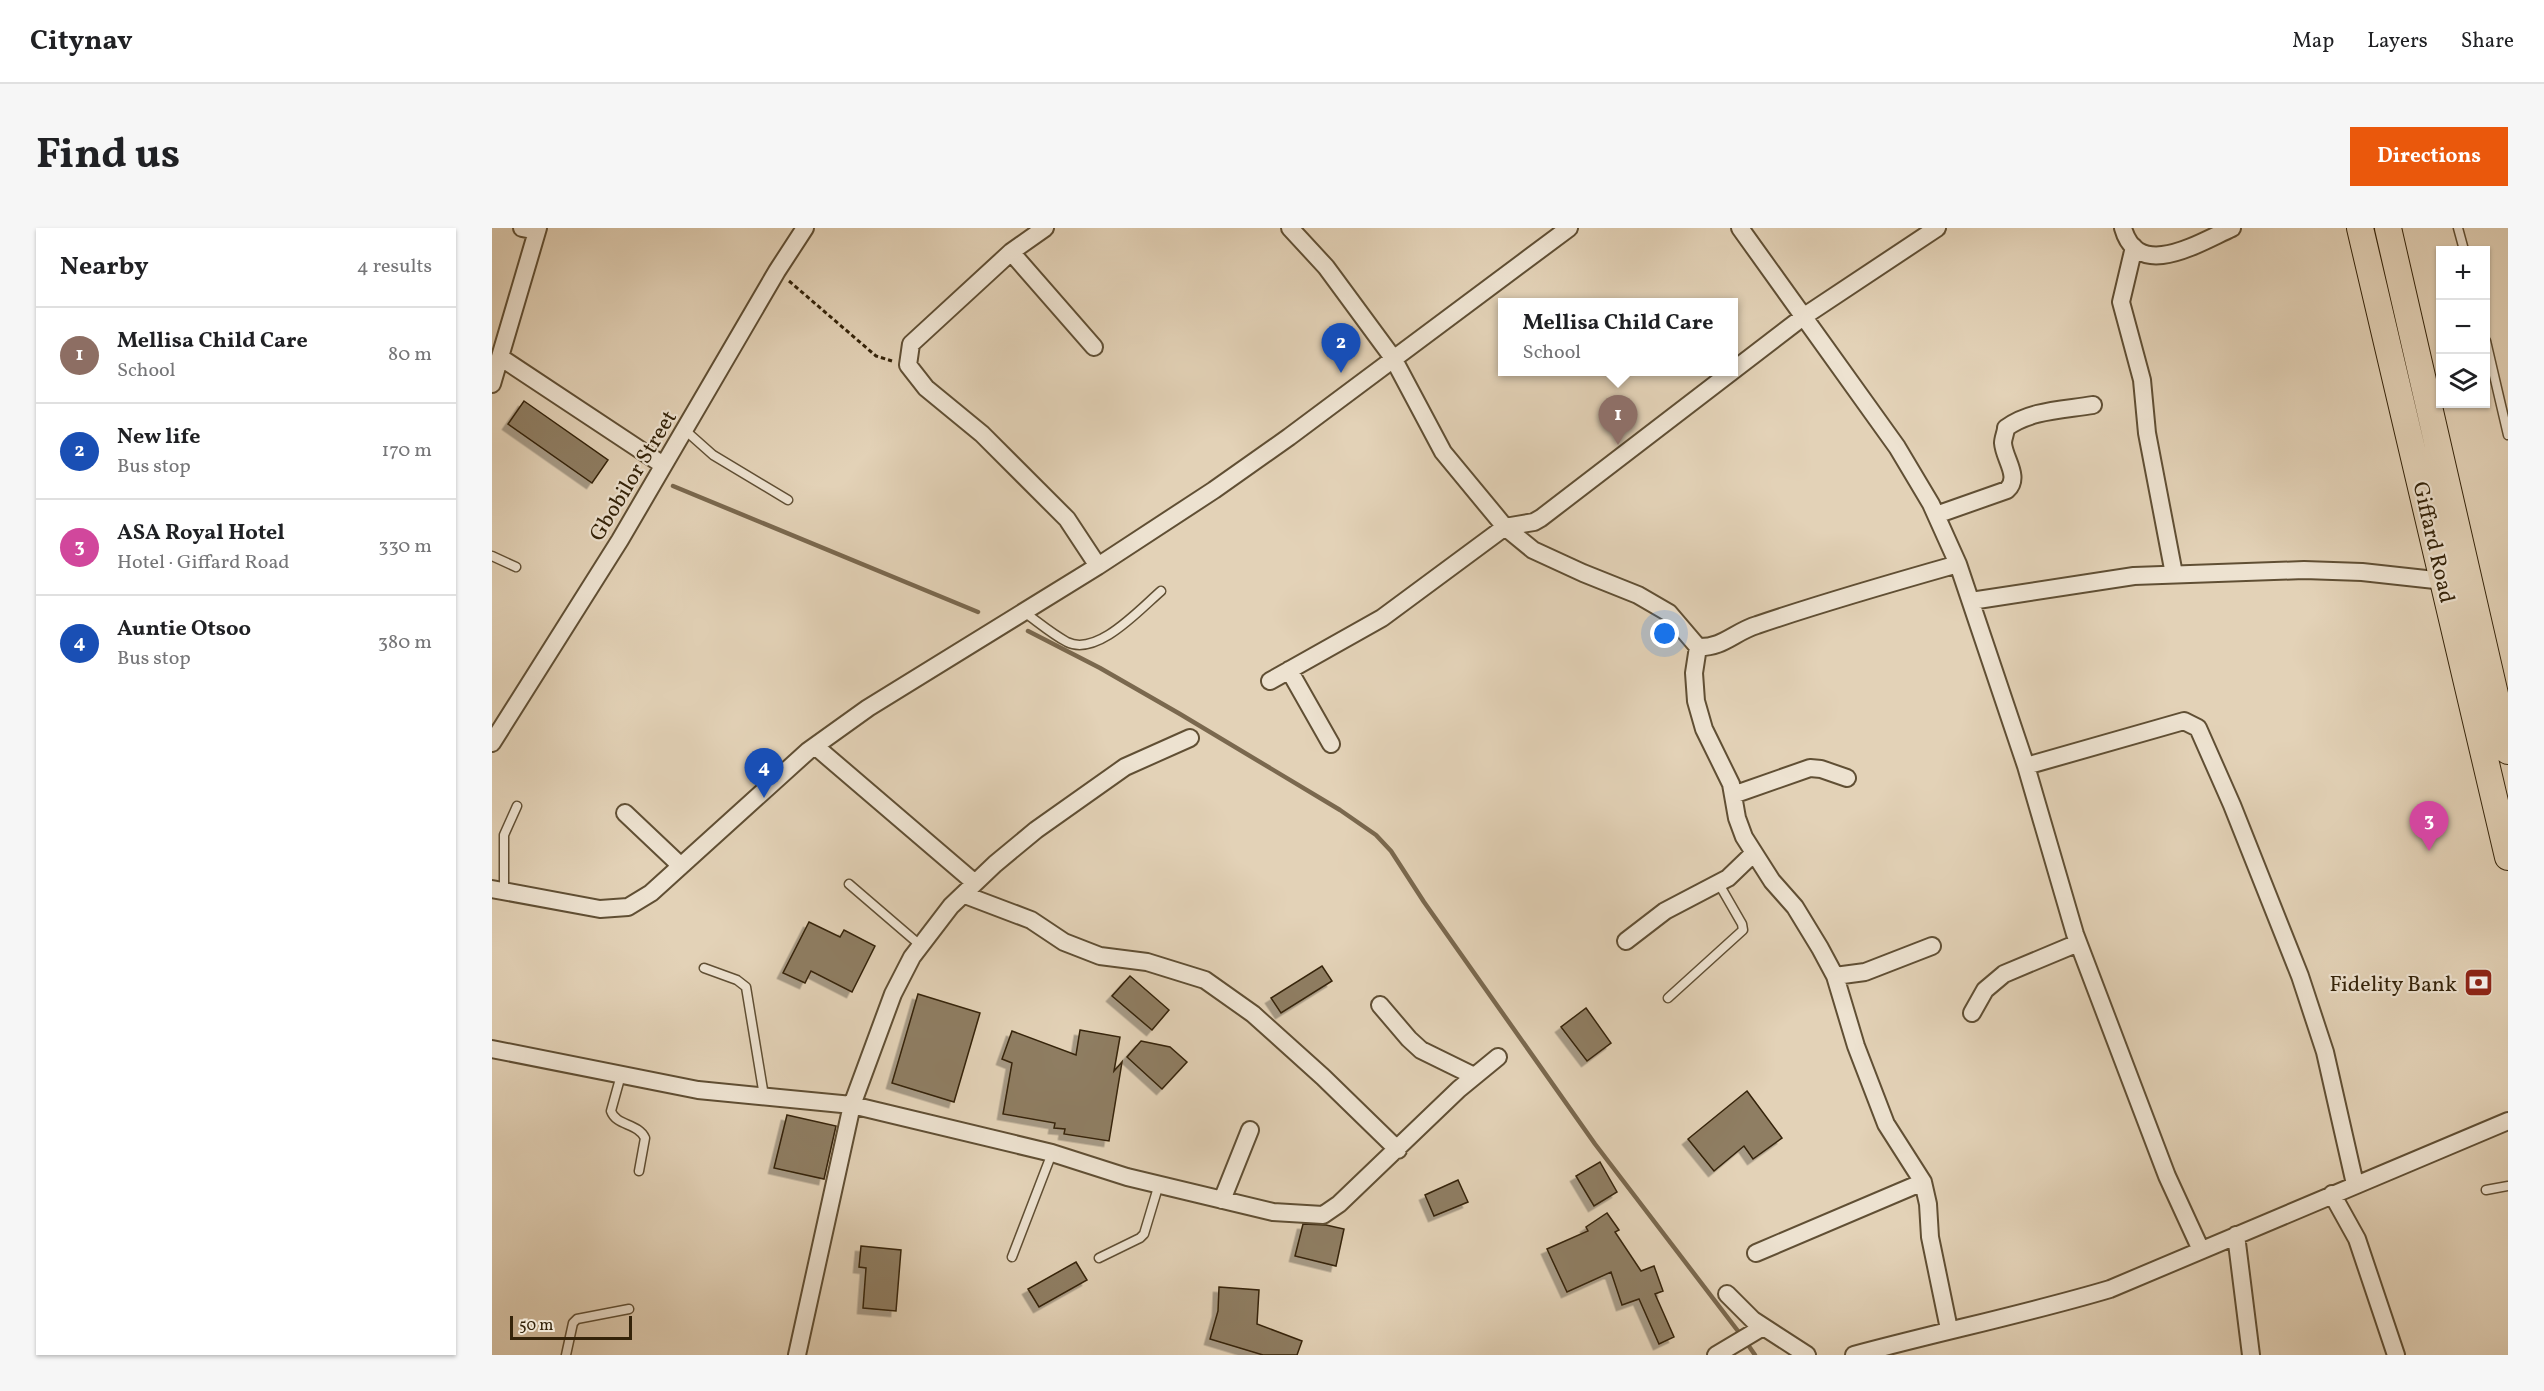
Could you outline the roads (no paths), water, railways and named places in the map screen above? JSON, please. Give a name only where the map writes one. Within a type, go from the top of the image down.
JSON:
[{"type":"main road","name":"Giffard Road","points":[[2360,228],[2508,857]]},
{"type":"main road","name":"Giffard Road","points":[[2388,228],[2508,751]]},
{"type":"street","name":"Gbobilor Street","points":[[492,743],[620,540],[805,228]]},
{"type":"street","points":[[1045,228],[1011,252],[911,344],[908,365],[926,388],[982,434],[1067,519],[1098,566]]},
{"type":"street","points":[[1290,228],[1326,267],[1393,358],[1443,452],[1505,527],[1533,550],[1638,595],[1669,613],[1698,647],[1694,673],[1696,701],[1704,729],[1726,771],[1737,818],[1754,853],[1795,907],[1834,976],[1862,1065],[1886,1124],[1923,1182],[1928,1204],[1930,1238],[1949,1329]]},
{"type":"street","points":[[495,890],[600,909],[628,907],[651,893],[815,746],[868,708],[1098,566],[1214,490],[1569,228]]},
{"type":"street","points":[[1740,228],[1897,447],[1936,515],[1958,564],[2026,766],[2078,943],[2168,1176],[2202,1250]]},
{"type":"street","points":[[1738,367],[1803,317],[1937,228]]},
{"type":"street","points":[[2123,228],[2134,247],[2148,256],[2164,257],[2232,228]]},
{"type":"street","points":[[492,384],[532,229]]},
{"type":"street","points":[[2134,247],[2121,302],[2142,380],[2147,433],[2174,574]]},
{"type":"street","points":[[1011,252],[1094,347]]},
{"type":"street","points":[[500,357],[663,465]]},
{"type":"street","points":[[1270,681],[1382,618],[1505,527],[1534,522],[1541,518],[1726,376]]},
{"type":"street","points":[[1936,515],[2007,490],[2012,486],[2013,478],[2003,443],[2006,428],[2017,420],[2040,413],[2093,405]]},
{"type":"street","points":[[1698,647],[1712,647],[1725,642],[1742,630],[1846,595],[1958,564]]},
{"type":"street","points":[[1971,602],[2134,576],[2174,574],[2304,570],[2362,572],[2444,581]]},
{"type":"street","points":[[1289,670],[1331,744]]},
{"type":"street","points":[[2026,766],[2184,721],[2198,728],[2232,805],[2300,976],[2325,1052],[2355,1184]]},
{"type":"street","points":[[797,1355],[852,1104],[893,994],[920,945],[951,906],[1036,830],[1125,767],[1190,738]]},
{"type":"street","points":[[815,746],[970,889],[1031,921],[1064,942],[1100,956],[1147,962],[1205,980],[1253,1014],[1323,1077],[1398,1150]]},
{"type":"street","points":[[1733,795],[1810,768],[1821,769],[1846,778]]},
{"type":"street","points":[[625,813],[681,866]]},
{"type":"street","points":[[1626,941],[1665,911],[1719,884],[1754,853]]},
{"type":"street","points":[[1972,1012],[1985,990],[2004,974],[2078,943]]},
{"type":"street","points":[[1834,976],[1865,972],[1932,945]]},
{"type":"street","points":[[1380,1005],[1408,1039],[1421,1050],[1474,1076]]},
{"type":"street","points":[[492,1049],[534,1055],[698,1090],[852,1104],[1052,1153],[1222,1200],[1273,1212],[1323,1215],[1329,1213],[1474,1076],[1498,1057]]},
{"type":"street","points":[[1854,1355],[1949,1329],[2057,1305],[2110,1289],[2508,1121]]},
{"type":"street","points":[[1222,1200],[1250,1130]]},
{"type":"street","points":[[1756,1253],[1923,1182]]},
{"type":"street","points":[[2332,1194],[2357,1239],[2396,1355]]},
{"type":"street","points":[[2235,1235],[2251,1355]]},
{"type":"street","points":[[1727,1294],[1753,1320],[1751,1335]]},
{"type":"street","points":[[1716,1355],[1751,1335],[1807,1355]]},
{"type":"lane","points":[[2458,228],[2463,246]]},
{"type":"lane","points":[[2489,354],[2508,435]]},
{"type":"lane","points":[[686,431],[713,454],[788,500]]},
{"type":"lane","points":[[492,556],[516,567]]},
{"type":"lane","points":[[1024,612],[1068,642],[1079,645],[1093,644],[1110,634],[1161,591]]},
{"type":"lane","points":[[495,890],[504,835],[517,806]]},
{"type":"lane","points":[[849,884],[920,945]]},
{"type":"lane","points":[[1668,998],[1743,930],[1742,924],[1719,884]]},
{"type":"lane","points":[[704,968],[742,983],[746,987],[764,1096]]},
{"type":"lane","points":[[621,1075],[611,1111],[617,1120],[636,1128],[645,1138],[639,1171]]},
{"type":"lane","points":[[1012,1257],[1052,1153]]},
{"type":"lane","points":[[1099,1258],[1144,1234],[1159,1184]]},
{"type":"lane","points":[[2486,1190],[2508,1185]]},
{"type":"lane","points":[[566,1355],[573,1323],[577,1319],[629,1310]]},
{"type":"waterway","points":[[673,486],[978,612]]},
{"type":"waterway","points":[[1028,631],[1100,668],[1180,714],[1340,810],[1376,835],[1391,851],[1424,902],[1595,1144],[1741,1335]]},
{"type":"waterway","points":[[1746,1342],[1755,1355]]},
{"type":"place","name":"New life","points":[[1341,373]]},
{"type":"place","name":"Mellisa Child Care","points":[[1618,445]]},
{"type":"place","name":"Auntie Otsoo","points":[[764,798]]},
{"type":"place","name":"ASA Royal Hotel","points":[[2429,851]]},
{"type":"place","name":"Fidelity Bank","points":[[2478,983]]}]
